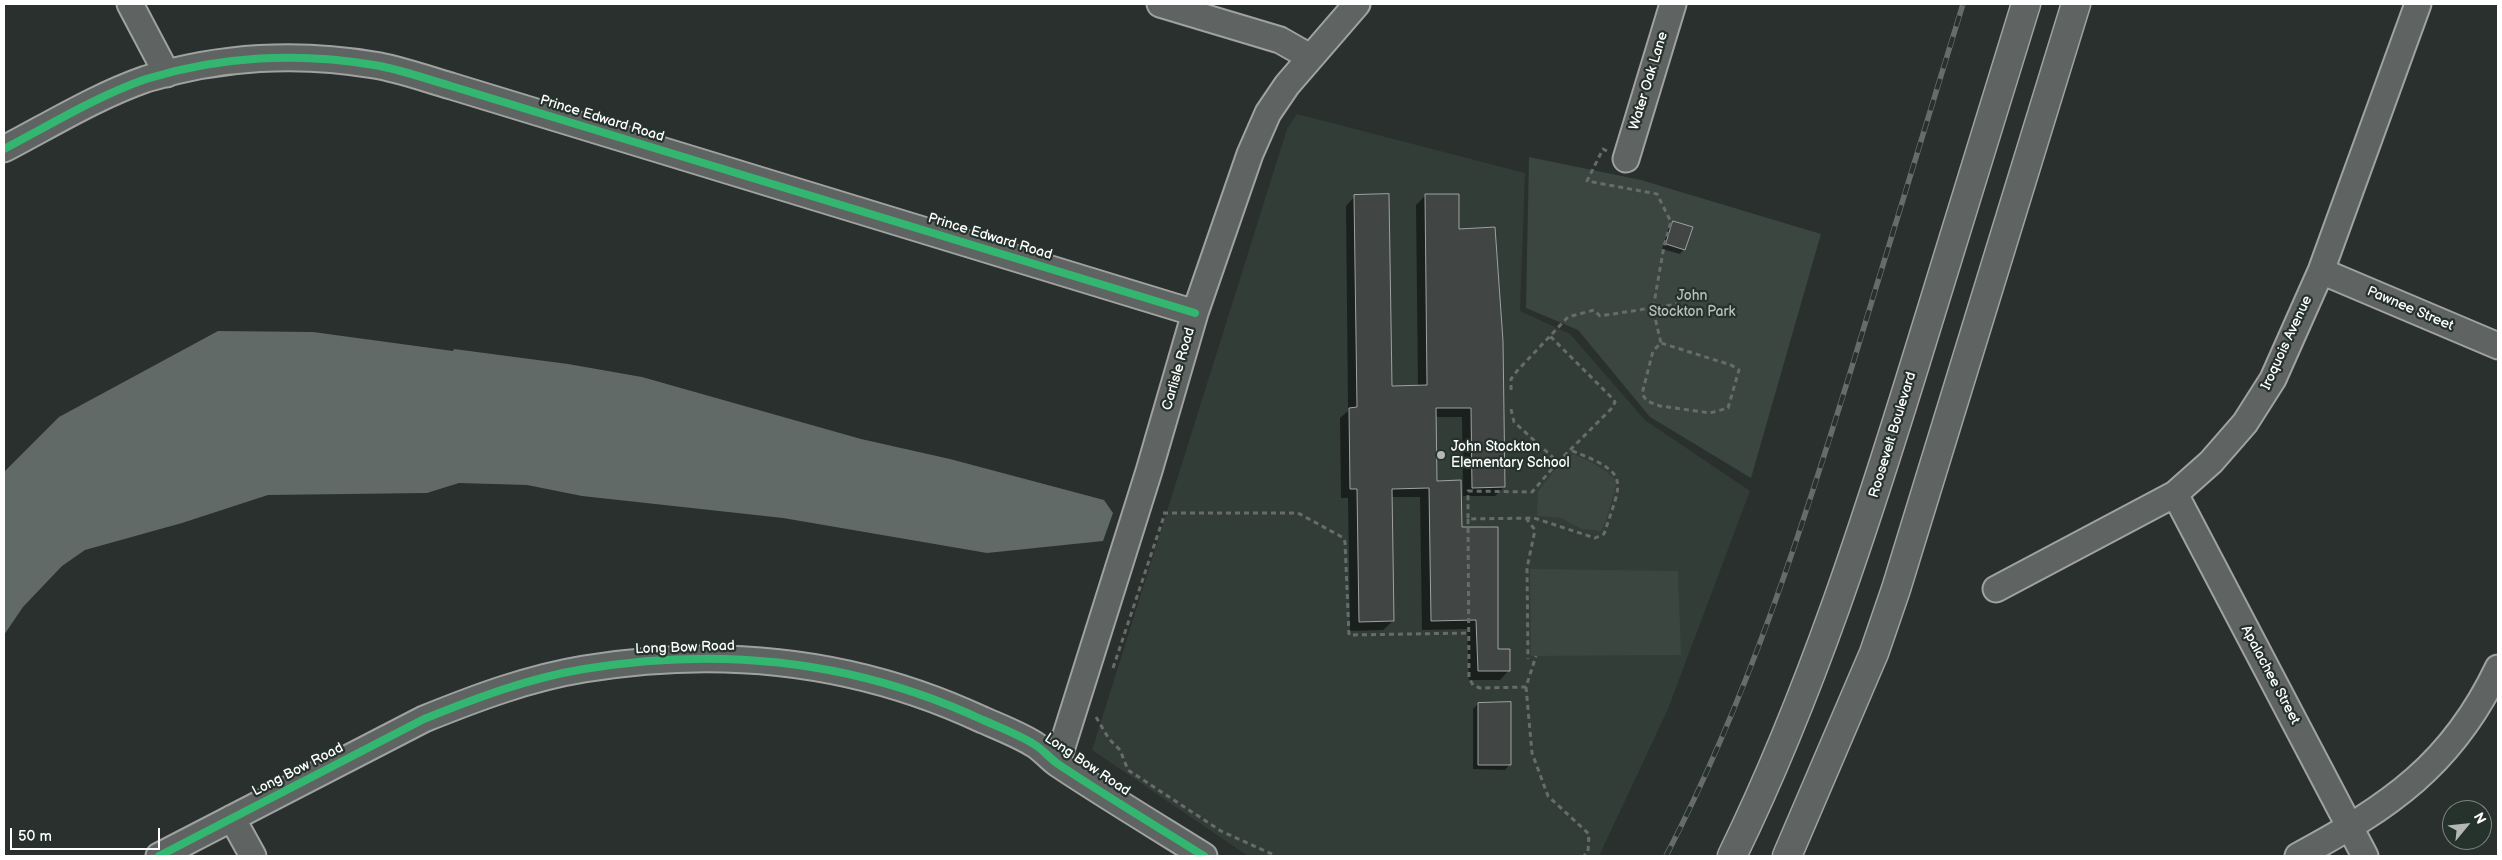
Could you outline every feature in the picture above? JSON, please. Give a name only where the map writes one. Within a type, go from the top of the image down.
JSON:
[{"type":"highway","name":"Roosevelt Boulevard","points":[[1732,856],[1787,734],[1845,586],[1873,503],[2026,4]]},
{"type":"highway","points":[[1787,856],[1874,653],[1896,589],[2076,4]]},
{"type":"street","points":[[130,4],[167,74]]},
{"type":"street","points":[[1160,4],[1280,40],[1310,57]]},
{"type":"street","name":"Carlisle Road","points":[[1057,763],[1149,471],[1195,313],[1250,154],[1268,113],[1286,85],[1357,4]]},
{"type":"street","name":"Water Oak Lane","points":[[1626,159],[1672,4]]},
{"type":"street","name":"Iroquois Avenue","points":[[1996,589],[2174,494],[2211,462],[2245,423],[2273,379],[2321,271],[2418,4]]},
{"type":"street","name":"Prince Edward Road","points":[[4,149],[92,103],[146,80],[167,74],[233,60],[291,57],[375,65],[451,86],[1195,313]]},
{"type":"street","name":"Pawnee Street","points":[[2321,271],[2498,346]]},
{"type":"street","name":"Apalachee Street","points":[[2174,494],[2365,856]]},
{"type":"street","name":"Long Bow Road","points":[[159,856],[424,719],[466,702],[513,686],[583,669],[649,660],[727,658],[795,662],[880,681],[940,700],[1034,743],[1057,763],[1204,856]]},
{"type":"street","points":[[2298,856],[2350,828],[2392,801],[2429,768],[2459,734],[2486,695],[2498,668]]},
{"type":"street","points":[[232,818],[253,856]]},
{"type":"path","points":[[1626,159],[1603,150],[1587,181],[1657,194],[1671,222],[1664,246],[1653,309],[1661,343]]},
{"type":"path","points":[[1511,390],[1511,379],[1568,317],[1594,310],[1600,316],[1677,304]]},
{"type":"path","points":[[1526,687],[1480,688],[1473,685],[1469,678],[1468,491],[1532,492],[1558,462],[1613,407],[1615,402],[1550,336]]},
{"type":"path","points":[[1661,343],[1731,365],[1739,370],[1728,408],[1710,413],[1660,406],[1647,401],[1642,394],[1645,380],[1653,351],[1661,343]]},
{"type":"path","points":[[1511,409],[1514,422],[1558,462]]},
{"type":"path","points":[[1468,519],[1526,518],[1548,522],[1594,538],[1604,534],[1618,498],[1619,483],[1614,473],[1596,460],[1570,450]]},
{"type":"path","points":[[1158,513],[1298,512],[1342,537],[1345,542],[1348,635],[1469,632]]},
{"type":"path","points":[[1112,671],[1165,513]]},
{"type":"path","points":[[1526,518],[1535,530],[1535,539],[1527,568],[1528,659]]},
{"type":"path","points":[[1536,656],[1526,687],[1532,753],[1548,796],[1589,834],[1588,851],[1584,856]]},
{"type":"path","points":[[1099,708],[1096,717],[1109,739],[1120,750],[1128,770],[1221,831],[1276,856]]},
{"type":"shaded area","name":"John Stockton Elementary School","points":[[1297,114],[1525,173],[1520,311],[1570,334],[1645,420],[1750,491],[1668,709],[1599,856],[1248,856],[1092,750],[1287,129]]},
{"type":"shaded area","points":[[218,331],[313,332],[568,364],[642,377],[861,439],[950,459],[1104,500],[1113,513],[1103,541],[987,553],[783,518],[582,496],[527,485],[459,483],[427,493],[268,495],[182,523],[85,550],[62,566],[23,607],[4,635],[4,472],[59,417]]},
{"type":"green space","name":"John Stockton Park","points":[[1529,157],[1641,180],[1821,234],[1751,478],[1650,417],[1578,330],[1526,308]]},
{"type":"green space","points":[[1573,454],[1597,465],[1617,482],[1606,521],[1601,531],[1582,529],[1561,518],[1537,516],[1538,491],[1557,467]]},
{"type":"green space","points":[[1530,569],[1678,571],[1681,655],[1531,656]]},
{"type":"building","points":[[1389,194],[1392,386],[1427,385],[1425,194],[1459,194],[1459,229],[1495,227],[1503,341],[1505,487],[1472,488],[1471,408],[1436,408],[1437,481],[1461,480],[1462,527],[1498,527],[1498,649],[1510,649],[1510,671],[1478,671],[1476,620],[1431,621],[1429,488],[1392,489],[1394,621],[1359,622],[1357,489],[1350,489],[1349,408],[1357,407],[1354,195]]},
{"type":"building","points":[[1673,221],[1693,227],[1685,250],[1666,244]]},
{"type":"building","points":[[1511,702],[1511,765],[1478,765],[1478,703]]},
{"type":"railway","points":[[1666,856],[1723,736],[1748,674],[1793,550],[1963,4]]},
{"type":"cycle path","points":[[4,149],[110,94],[146,79],[174,71],[202,65],[260,58],[317,58],[346,61],[413,74],[1195,313]]},
{"type":"cycle path","points":[[159,856],[424,719],[503,689],[584,669],[636,662],[687,659],[738,659],[788,663],[837,671],[886,683],[935,700],[1036,745],[1058,764],[1204,856]]},
{"type":"place","name":"John Stockton Elementary School","points":[[1441,455]]}]
